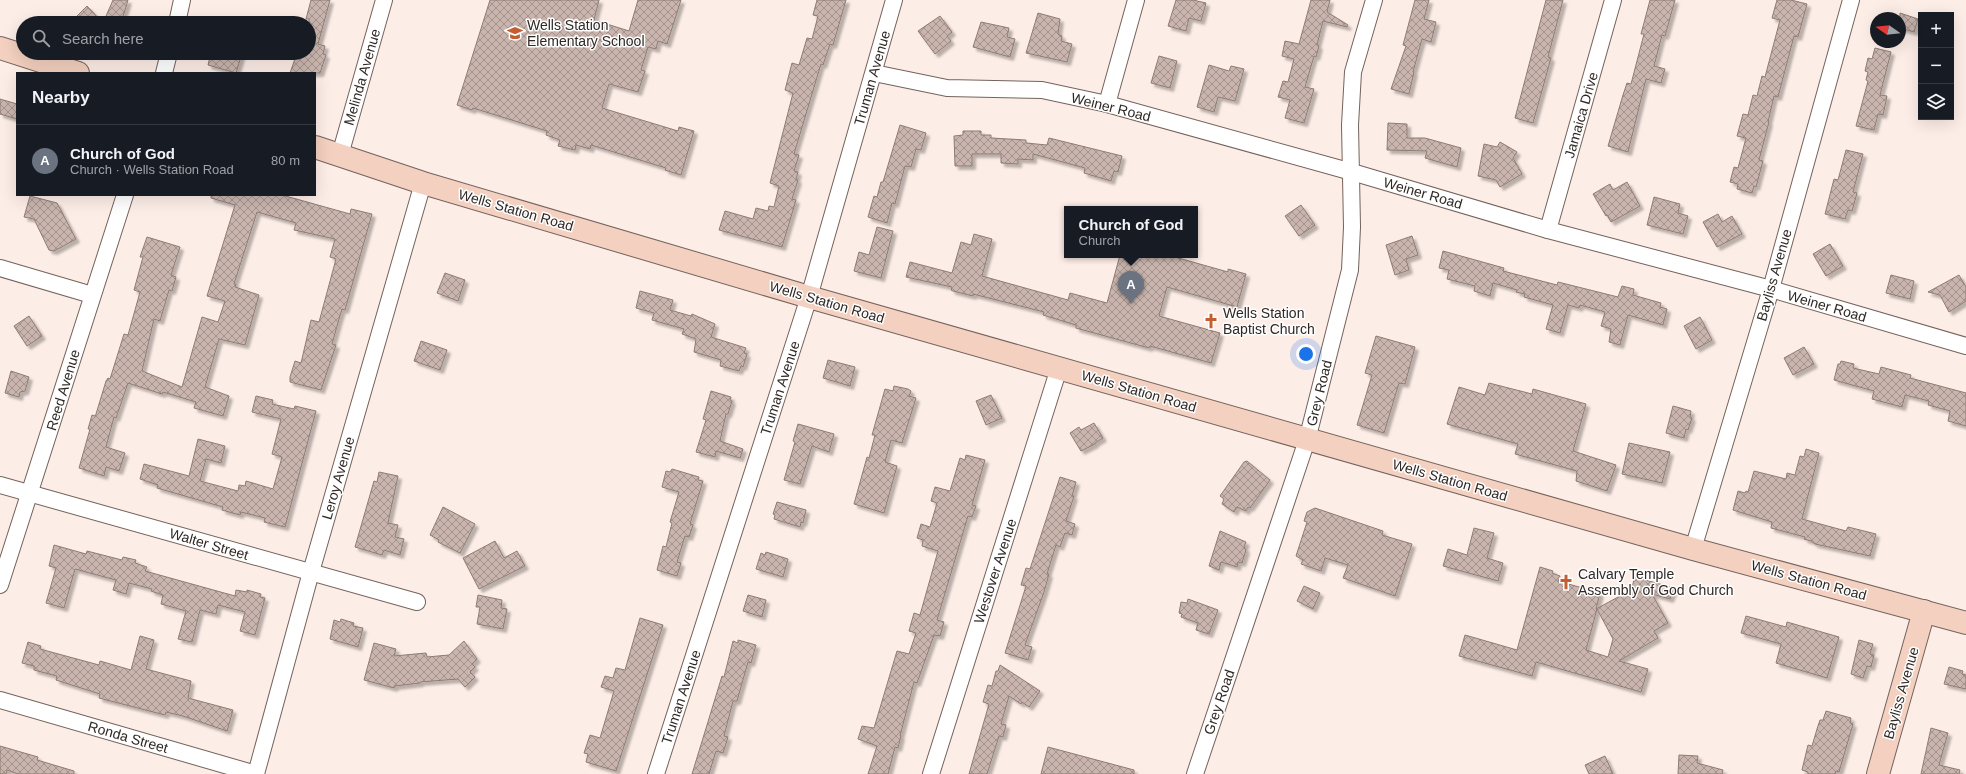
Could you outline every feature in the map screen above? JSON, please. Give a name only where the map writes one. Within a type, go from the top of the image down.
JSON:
[{"type":"street","points":[[179,16],[182,0]]},
{"type":"street","name":"Melinda Avenue","points":[[340,155],[384,0]]},
{"type":"street","name":"Truman Avenue","points":[[656,774],[809,297],[894,0]]},
{"type":"street","points":[[1107,104],[1136,0]]},
{"type":"street","name":"Grey Road","points":[[1195,774],[1307,440],[1350,270],[1352,172],[1350,125],[1353,72],[1374,0]]},
{"type":"street","name":"Jamaica Drive","points":[[1548,230],[1613,0]]},
{"type":"street","name":"Bayliss Avenue","points":[[1692,549],[1771,289],[1851,0]]},
{"type":"street","points":[[0,48],[16,53]]},
{"type":"street","points":[[37,60],[75,72]]},
{"type":"street","points":[[164,72],[167,60]]},
{"type":"street","name":"Weiner Road","points":[[874,73],[947,88],[1042,90],[1107,104],[1352,172],[1548,230],[1771,289],[1966,346]]},
{"type":"street","name":"Wells Station Road","points":[[316,147],[423,183],[809,297],[1692,549],[1966,623]]},
{"type":"street","name":"Leroy Avenue","points":[[256,774],[311,572],[423,183]]},
{"type":"street","name":"Reed Avenue","points":[[0,585],[125,196]]},
{"type":"street","points":[[0,268],[92,295]]},
{"type":"street","name":"Westover Avenue","points":[[930,774],[1059,368]]},
{"type":"street","name":"Walter Street","points":[[0,485],[418,602]]},
{"type":"street","name":"Bayliss Avenue","points":[[1878,774],[1924,611]]},
{"type":"street","name":"Ronda Street","points":[[0,700],[256,774]]},
{"type":"building","points":[[113,0],[128,0],[123,16],[106,16]]},
{"type":"building","points":[[311,0],[330,0],[318,44],[325,46],[323,54],[326,55],[320,73],[290,72],[295,60],[316,60],[316,16],[307,16]]},
{"type":"building","points":[[490,0],[599,0],[594,20],[629,31],[638,0],[681,0],[667,44],[658,41],[656,49],[648,47],[641,70],[645,71],[638,92],[609,84],[602,108],[678,131],[679,127],[694,131],[681,175],[665,170],[666,168],[591,145],[590,149],[576,145],[575,150],[558,146],[560,140],[546,135],[547,131],[473,108],[472,110],[457,105]]},
{"type":"building","points":[[817,0],[846,0],[833,45],[830,44],[823,65],[821,64],[794,154],[799,155],[794,171],[798,172],[796,179],[798,180],[792,199],[796,200],[782,247],[719,230],[725,211],[753,219],[756,208],[768,211],[769,206],[774,207],[779,186],[770,183],[793,93],[785,90],[792,63],[799,65],[807,38],[812,39],[818,16],[813,15]]},
{"type":"building","points":[[1176,0],[1193,0],[1206,3],[1201,21],[1189,18],[1186,31],[1168,26]]},
{"type":"building","points":[[1311,0],[1330,0],[1327,12],[1348,25],[1347,27],[1323,21],[1317,45],[1319,46],[1316,57],[1314,56],[1305,87],[1314,89],[1304,123],[1285,118],[1290,100],[1278,97],[1283,81],[1288,82],[1294,59],[1282,56],[1285,41],[1299,44]]},
{"type":"building","points":[[1415,0],[1429,0],[1424,19],[1436,22],[1431,42],[1422,39],[1409,94],[1391,89],[1406,46],[1403,45]]},
{"type":"building","points":[[1546,0],[1563,0],[1548,57],[1551,58],[1533,123],[1515,118]]},
{"type":"building","points":[[1650,0],[1675,0],[1665,36],[1662,35],[1654,66],[1665,69],[1661,83],[1646,79],[1628,152],[1608,146],[1627,83],[1631,84],[1644,34],[1641,34]]},
{"type":"building","points":[[1777,0],[1791,0],[1807,4],[1798,37],[1794,36],[1778,97],[1774,96],[1759,160],[1763,161],[1756,187],[1754,186],[1752,193],[1737,189],[1738,184],[1730,182],[1734,167],[1738,168],[1746,138],[1737,136],[1743,114],[1748,115],[1753,95],[1757,96],[1762,76],[1765,77],[1780,20],[1772,18]]},
{"type":"building","points":[[87,6],[96,16],[77,16]]},
{"type":"building","points":[[1038,13],[1060,19],[1058,34],[1062,36],[1061,41],[1072,44],[1067,62],[1026,53]]},
{"type":"building","points":[[1906,15],[1918,19],[1914,32],[1906,30]]},
{"type":"building","points":[[940,16],[952,32],[947,36],[951,41],[935,54],[918,31]]},
{"type":"building","points":[[981,22],[1009,28],[1007,37],[1015,39],[1010,57],[973,47]]},
{"type":"building","points":[[1875,48],[1891,52],[1880,95],[1887,96],[1883,115],[1878,114],[1874,130],[1856,126],[1868,81],[1866,80],[1868,72],[1865,71],[1868,58],[1872,59]]},
{"type":"building","points":[[1159,56],[1177,61],[1170,88],[1151,83]]},
{"type":"building","points":[[209,60],[240,60],[236,72],[208,65]]},
{"type":"building","points":[[1209,65],[1229,71],[1231,66],[1244,69],[1235,101],[1218,97],[1214,112],[1197,107]]},
{"type":"building","points":[[0,99],[16,104],[16,119],[0,114]]},
{"type":"building","points":[[1388,123],[1407,124],[1407,138],[1425,138],[1461,148],[1457,167],[1425,158],[1427,151],[1387,150]]},
{"type":"building","points":[[900,125],[926,133],[921,150],[916,149],[911,167],[905,166],[895,204],[892,203],[887,223],[868,217],[874,196],[877,197],[881,182],[883,182]]},
{"type":"building","points":[[963,131],[981,131],[981,135],[991,135],[991,138],[1026,140],[1026,143],[1047,145],[1049,138],[1122,156],[1118,172],[1114,171],[1111,181],[1084,173],[1085,168],[1033,154],[1033,160],[1018,159],[1018,164],[1001,163],[1001,154],[972,154],[972,166],[955,166],[954,136],[963,135]]},
{"type":"building","points":[[1500,142],[1517,152],[1513,158],[1522,174],[1500,187],[1496,180],[1478,176],[1484,144],[1497,147]]},
{"type":"building","points":[[1846,150],[1863,154],[1853,192],[1857,193],[1852,211],[1848,210],[1845,219],[1825,214],[1834,179],[1838,180]]},
{"type":"building","points":[[1627,182],[1640,206],[1611,222],[1593,194],[1610,184],[1613,190]]},
{"type":"building","points":[[30,196],[57,203],[76,239],[54,251],[49,250],[34,219],[24,217]]},
{"type":"building","points":[[211,196],[286,196],[350,214],[351,209],[372,214],[345,310],[342,309],[339,319],[332,344],[336,345],[321,390],[290,382],[290,377],[295,361],[301,363],[311,320],[319,322],[336,259],[330,257],[335,239],[294,230],[296,223],[257,212],[234,284],[236,284],[235,287],[259,295],[245,345],[219,339],[205,387],[229,396],[223,416],[194,408],[196,402],[163,392],[162,394],[128,383],[116,418],[114,417],[106,447],[125,453],[119,471],[106,467],[104,476],[79,468],[90,429],[88,429],[92,415],[95,416],[96,414],[106,381],[108,378],[110,379],[124,334],[128,335],[140,292],[134,290],[143,257],[140,257],[147,237],[180,247],[171,275],[176,277],[172,291],[169,290],[160,321],[154,319],[142,371],[182,387],[202,317],[218,322],[225,301],[207,296],[235,205],[211,198]]},
{"type":"building","points":[[1654,197],[1680,204],[1678,213],[1688,216],[1683,234],[1647,225]]},
{"type":"building","points":[[1301,205],[1315,225],[1299,236],[1285,216]]},
{"type":"building","points":[[1718,214],[1722,222],[1732,216],[1742,234],[1717,247],[1703,222]]},
{"type":"building","points":[[877,227],[893,231],[881,278],[854,271],[859,252],[869,255]]},
{"type":"building","points":[[974,234],[992,239],[982,276],[1068,300],[1070,293],[1107,303],[1119,258],[1179,258],[1228,272],[1228,269],[1246,274],[1237,307],[1167,287],[1159,316],[1220,333],[1211,363],[1076,328],[1076,325],[1043,315],[1044,312],[973,294],[973,296],[953,291],[951,290],[952,287],[906,277],[910,262],[952,273],[961,242],[971,245]]},
{"type":"building","points":[[1412,236],[1418,255],[1406,259],[1409,270],[1395,275],[1386,245]]},
{"type":"building","points":[[1830,244],[1843,266],[1826,276],[1813,254]]},
{"type":"building","points":[[1443,251],[1504,268],[1503,271],[1557,285],[1558,282],[1618,297],[1622,286],[1634,289],[1633,295],[1661,303],[1660,307],[1667,309],[1663,325],[1628,315],[1620,345],[1609,342],[1611,329],[1601,326],[1605,312],[1580,305],[1579,308],[1568,305],[1560,333],[1546,329],[1553,305],[1524,297],[1525,294],[1516,292],[1517,290],[1493,283],[1490,296],[1474,291],[1475,286],[1447,279],[1449,270],[1439,268]]},
{"type":"building","points":[[445,273],[465,280],[458,301],[437,293]]},
{"type":"building","points":[[1891,275],[1914,281],[1910,299],[1886,293]]},
{"type":"building","points":[[1959,275],[1966,287],[1966,301],[1949,312],[1940,295],[1928,292]]},
{"type":"building","points":[[640,291],[673,300],[670,310],[691,316],[692,314],[715,324],[711,337],[746,348],[744,353],[747,354],[743,367],[741,366],[739,371],[720,366],[721,360],[694,352],[696,339],[682,334],[684,329],[652,320],[654,313],[636,308]]},
{"type":"building","points":[[29,316],[42,336],[27,346],[14,326]]},
{"type":"building","points":[[1700,317],[1712,340],[1696,349],[1684,326]]},
{"type":"building","points":[[1376,336],[1415,347],[1405,384],[1399,383],[1384,433],[1357,425],[1372,375],[1365,373]]},
{"type":"building","points":[[421,341],[447,350],[440,370],[414,361]]},
{"type":"building","points":[[1804,347],[1814,364],[1793,375],[1784,358]]},
{"type":"building","points":[[828,360],[855,367],[850,386],[823,378]]},
{"type":"building","points":[[1841,361],[1854,364],[1853,368],[1879,374],[1881,367],[1911,375],[1910,378],[1966,393],[1966,426],[1948,421],[1950,411],[1928,405],[1929,401],[1905,395],[1902,407],[1872,399],[1874,391],[1834,380],[1838,364],[1840,364]]},
{"type":"building","points":[[11,371],[29,377],[25,391],[20,392],[19,397],[5,393]]},
{"type":"building","points":[[1489,383],[1532,394],[1533,389],[1586,404],[1573,451],[1616,465],[1607,491],[1576,481],[1577,471],[1515,454],[1518,444],[1447,424],[1459,387],[1485,395]]},
{"type":"building","points":[[894,386],[908,389],[911,391],[909,396],[916,398],[902,443],[891,440],[885,462],[897,466],[884,513],[854,504],[867,457],[869,458],[875,435],[872,435],[885,389],[893,391]]},
{"type":"building","points":[[711,391],[731,397],[730,400],[732,401],[728,414],[726,414],[720,441],[743,449],[740,458],[716,451],[715,457],[696,452],[706,420],[703,419]]},
{"type":"building","points":[[991,395],[1002,418],[986,425],[976,401]]},
{"type":"building","points":[[256,396],[273,400],[272,404],[294,409],[295,406],[316,411],[285,527],[264,522],[265,518],[241,512],[240,515],[222,510],[223,507],[157,488],[158,485],[140,479],[144,464],[189,476],[198,439],[225,446],[221,463],[206,459],[200,481],[238,491],[239,485],[245,486],[246,481],[273,489],[282,457],[272,454],[281,419],[252,412]]},
{"type":"building","points":[[1673,406],[1691,411],[1690,417],[1692,418],[1688,430],[1686,429],[1684,438],[1666,433]]},
{"type":"building","points":[[1094,423],[1103,438],[1081,451],[1070,433],[1079,427],[1081,430]]},
{"type":"building","points":[[798,424],[834,434],[829,452],[812,446],[800,484],[784,480],[795,442],[793,441]]},
{"type":"building","points":[[1629,443],[1670,452],[1662,483],[1622,474]]},
{"type":"building","points":[[1806,449],[1819,453],[1802,519],[1846,531],[1848,527],[1876,534],[1870,556],[1815,544],[1804,539],[1805,537],[1771,528],[1772,522],[1733,510],[1738,491],[1745,493],[1746,491],[1748,492],[1754,471],[1786,479],[1787,473],[1795,475],[1800,456],[1804,457]]},
{"type":"building","points":[[966,455],[985,460],[972,505],[976,506],[972,517],[968,516],[937,620],[944,622],[940,636],[934,635],[917,683],[914,682],[898,748],[895,747],[888,774],[868,774],[877,746],[858,739],[862,726],[874,728],[897,651],[909,654],[916,633],[909,631],[914,613],[920,615],[938,551],[922,546],[923,540],[917,538],[921,524],[930,527],[937,503],[931,501],[935,487],[950,491],[960,458],[965,460]]},
{"type":"building","points":[[1247,461],[1270,480],[1250,508],[1248,507],[1246,511],[1237,507],[1234,512],[1222,504],[1224,499],[1220,496],[1244,462]]},
{"type":"building","points":[[672,469],[699,477],[698,480],[703,481],[690,524],[693,525],[689,537],[685,536],[677,562],[681,563],[677,576],[657,570],[663,546],[666,547],[672,523],[670,522],[679,492],[662,487],[666,471],[670,472]]},
{"type":"building","points":[[379,472],[398,476],[388,523],[398,525],[395,537],[404,539],[400,555],[384,550],[382,555],[355,547],[374,481],[377,482]]},
{"type":"building","points":[[1060,477],[1076,482],[1072,496],[1074,496],[1066,521],[1075,524],[1072,535],[1065,533],[1060,547],[1056,545],[1047,574],[1049,574],[1044,592],[1025,645],[1032,647],[1028,660],[1005,653],[1026,586],[1021,585],[1026,568],[1030,569]]},
{"type":"building","points":[[777,502],[806,510],[803,523],[801,522],[800,527],[774,519],[775,515],[773,514]]},
{"type":"building","points":[[443,507],[475,524],[460,553],[438,542],[439,540],[430,535]]},
{"type":"building","points":[[1315,508],[1383,531],[1382,535],[1412,544],[1395,596],[1343,578],[1348,565],[1325,558],[1321,571],[1301,564],[1303,560],[1296,556],[1307,522],[1304,521],[1307,512]]},
{"type":"building","points":[[1474,528],[1494,533],[1487,558],[1503,563],[1498,581],[1443,566],[1448,549],[1467,555]]},
{"type":"building","points":[[1220,531],[1246,542],[1244,547],[1246,550],[1242,563],[1238,562],[1237,567],[1221,562],[1219,570],[1209,566]]},
{"type":"building","points":[[495,541],[504,558],[517,551],[525,566],[479,589],[463,558]]},
{"type":"building","points":[[54,545],[86,554],[87,551],[122,560],[123,557],[136,560],[135,563],[147,567],[145,571],[235,596],[236,590],[247,592],[247,590],[261,594],[260,597],[265,598],[255,635],[240,631],[245,612],[218,605],[216,614],[200,610],[192,642],[178,639],[186,611],[161,604],[163,595],[151,591],[152,589],[129,583],[126,594],[113,590],[116,580],[75,569],[64,608],[46,603],[56,568],[49,566]]},
{"type":"building","points":[[766,552],[788,559],[783,577],[756,569],[761,553],[765,555]]},
{"type":"building","points":[[1540,567],[1553,571],[1552,573],[1560,576],[1558,581],[1600,593],[1596,609],[1631,590],[1635,577],[1674,588],[1670,599],[1652,594],[1668,623],[1654,631],[1658,638],[1619,661],[1648,669],[1641,692],[1536,662],[1532,676],[1459,656],[1465,635],[1517,650]],"holes":[[[1597,609],[1613,639],[1608,657],[1586,650]]]},
{"type":"building","points":[[1304,586],[1320,593],[1313,609],[1297,601]]},
{"type":"building","points":[[478,595],[502,600],[501,608],[507,609],[503,629],[477,624],[480,607],[476,607]]},
{"type":"building","points":[[748,595],[766,600],[762,617],[743,611]]},
{"type":"building","points":[[1188,599],[1218,610],[1209,634],[1196,630],[1198,623],[1181,617],[1182,614],[1179,613],[1181,602],[1187,603]]},
{"type":"building","points":[[1746,616],[1786,627],[1787,622],[1839,637],[1827,678],[1776,663],[1781,644],[1741,633]]},
{"type":"building","points":[[640,618],[663,625],[616,771],[586,762],[588,754],[584,753],[590,735],[600,738],[614,691],[601,687],[605,676],[613,678],[616,668],[625,670]]},
{"type":"building","points":[[341,619],[354,623],[353,626],[363,628],[358,647],[330,639],[334,620],[340,622]]},
{"type":"building","points":[[140,636],[154,640],[146,669],[191,681],[188,698],[233,710],[227,731],[183,716],[166,712],[165,715],[99,698],[100,694],[56,680],[57,676],[34,670],[34,666],[22,663],[28,642],[41,646],[40,649],[99,665],[100,661],[131,670]]},
{"type":"building","points":[[738,640],[756,645],[751,663],[748,662],[737,701],[733,701],[724,736],[728,737],[723,753],[716,751],[709,774],[692,774],[722,676],[724,677],[733,641],[738,643]]},
{"type":"building","points":[[1859,640],[1873,644],[1870,654],[1874,655],[1871,667],[1867,666],[1863,678],[1851,674]]},
{"type":"building","points":[[464,641],[477,659],[472,664],[475,667],[470,672],[475,677],[465,687],[458,679],[420,682],[395,686],[394,688],[364,680],[374,643],[396,649],[394,656],[426,653],[427,657],[449,655]]},
{"type":"building","points":[[1000,665],[1040,691],[1029,707],[1022,702],[1021,704],[1009,696],[1001,724],[1006,725],[1003,737],[999,736],[987,774],[969,774],[989,704],[983,702],[988,685],[992,686],[996,671],[998,671]]},
{"type":"building","points":[[1949,667],[1963,671],[1962,674],[1966,675],[1966,689],[1944,684]]},
{"type":"building","points":[[1826,711],[1851,718],[1850,723],[1853,724],[1839,772],[1836,771],[1835,774],[1808,774],[1808,772],[1802,770],[1808,745],[1812,746],[1820,720],[1823,720]]},
{"type":"building","points":[[1931,728],[1948,733],[1939,765],[1960,770],[1959,774],[1921,774]]},
{"type":"building","points":[[0,746],[38,757],[37,760],[74,771],[74,774],[18,774],[7,770],[6,774],[0,774]]},
{"type":"building","points":[[1048,747],[1134,770],[1134,774],[1041,774]]},
{"type":"building","points":[[1679,755],[1698,756],[1697,763],[1723,770],[1722,774],[1678,774]]},
{"type":"building","points":[[1605,756],[1613,774],[1589,774],[1585,765]]},
{"type":"place","name":"Wells Station Elementary School","points":[[515,33]]},
{"type":"place","name":"Church of God","points":[[1131,304]]},
{"type":"place","name":"Wells Station Baptist Church","points":[[1211,321]]},
{"type":"place","name":"Calvary Temple Assembly of God Church","points":[[1566,582]]}]
